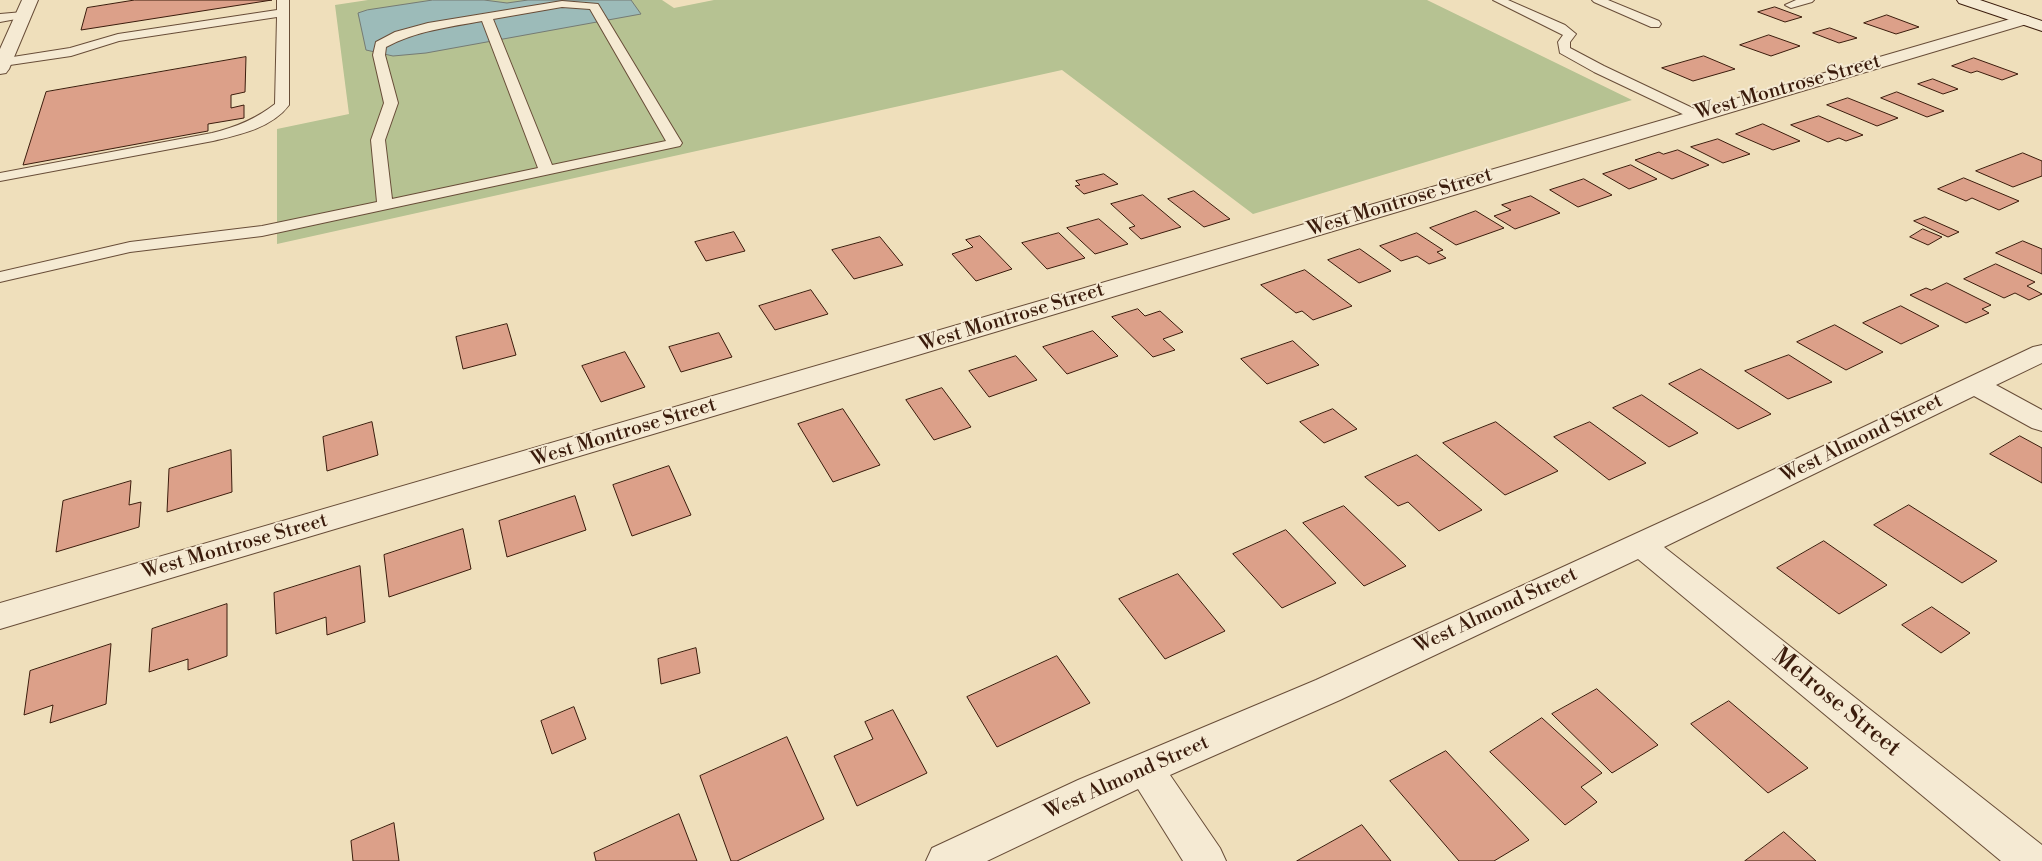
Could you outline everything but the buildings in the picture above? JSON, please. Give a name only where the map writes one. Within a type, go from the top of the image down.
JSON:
[{"type":"street","points":[[1965,0],[2033,23]]},
{"type":"street","points":[[2,65],[27,7]]},
{"type":"street","name":"West Montrose Street","points":[[0,616],[1696,115],[2033,23]]},
{"type":"street","name":"West Almond Street","points":[[946,861],[1145,768],[1328,690],[2042,353]]},
{"type":"street","points":[[1975,385],[2042,422]]},
{"type":"street","name":"Melrose Street","points":[[1640,544],[2031,861]]},
{"type":"street","points":[[1145,768],[1206,861]]},
{"type":"lane","points":[[1499,0],[1562,28],[1570,34],[1564,42],[1564,50],[1599,69],[1696,115]]},
{"type":"lane","points":[[1598,0],[1655,24]]},
{"type":"lane","points":[[1792,5],[1808,0]]},
{"type":"lane","points":[[0,277],[145,245],[183,239],[237,236],[386,205],[547,171],[675,143],[594,6],[562,4],[413,31],[399,35],[380,45],[380,55],[391,104],[378,140],[386,205]]},
{"type":"lane","points":[[0,18],[27,7]]},
{"type":"lane","points":[[0,177],[212,137],[241,130],[263,120],[282,105],[283,7],[118,38],[71,52],[2,65]]},
{"type":"lane","points":[[486,17],[547,171]]},
{"type":"green space","points":[[368,0],[662,0],[674,8],[714,0],[1427,0],[1632,100],[1253,214],[1062,70],[277,244],[277,129],[349,114],[335,5]]},
{"type":"water","points":[[433,0],[484,0],[507,3],[528,0],[631,0],[641,14],[426,53],[393,56],[366,50],[358,13]]}]
